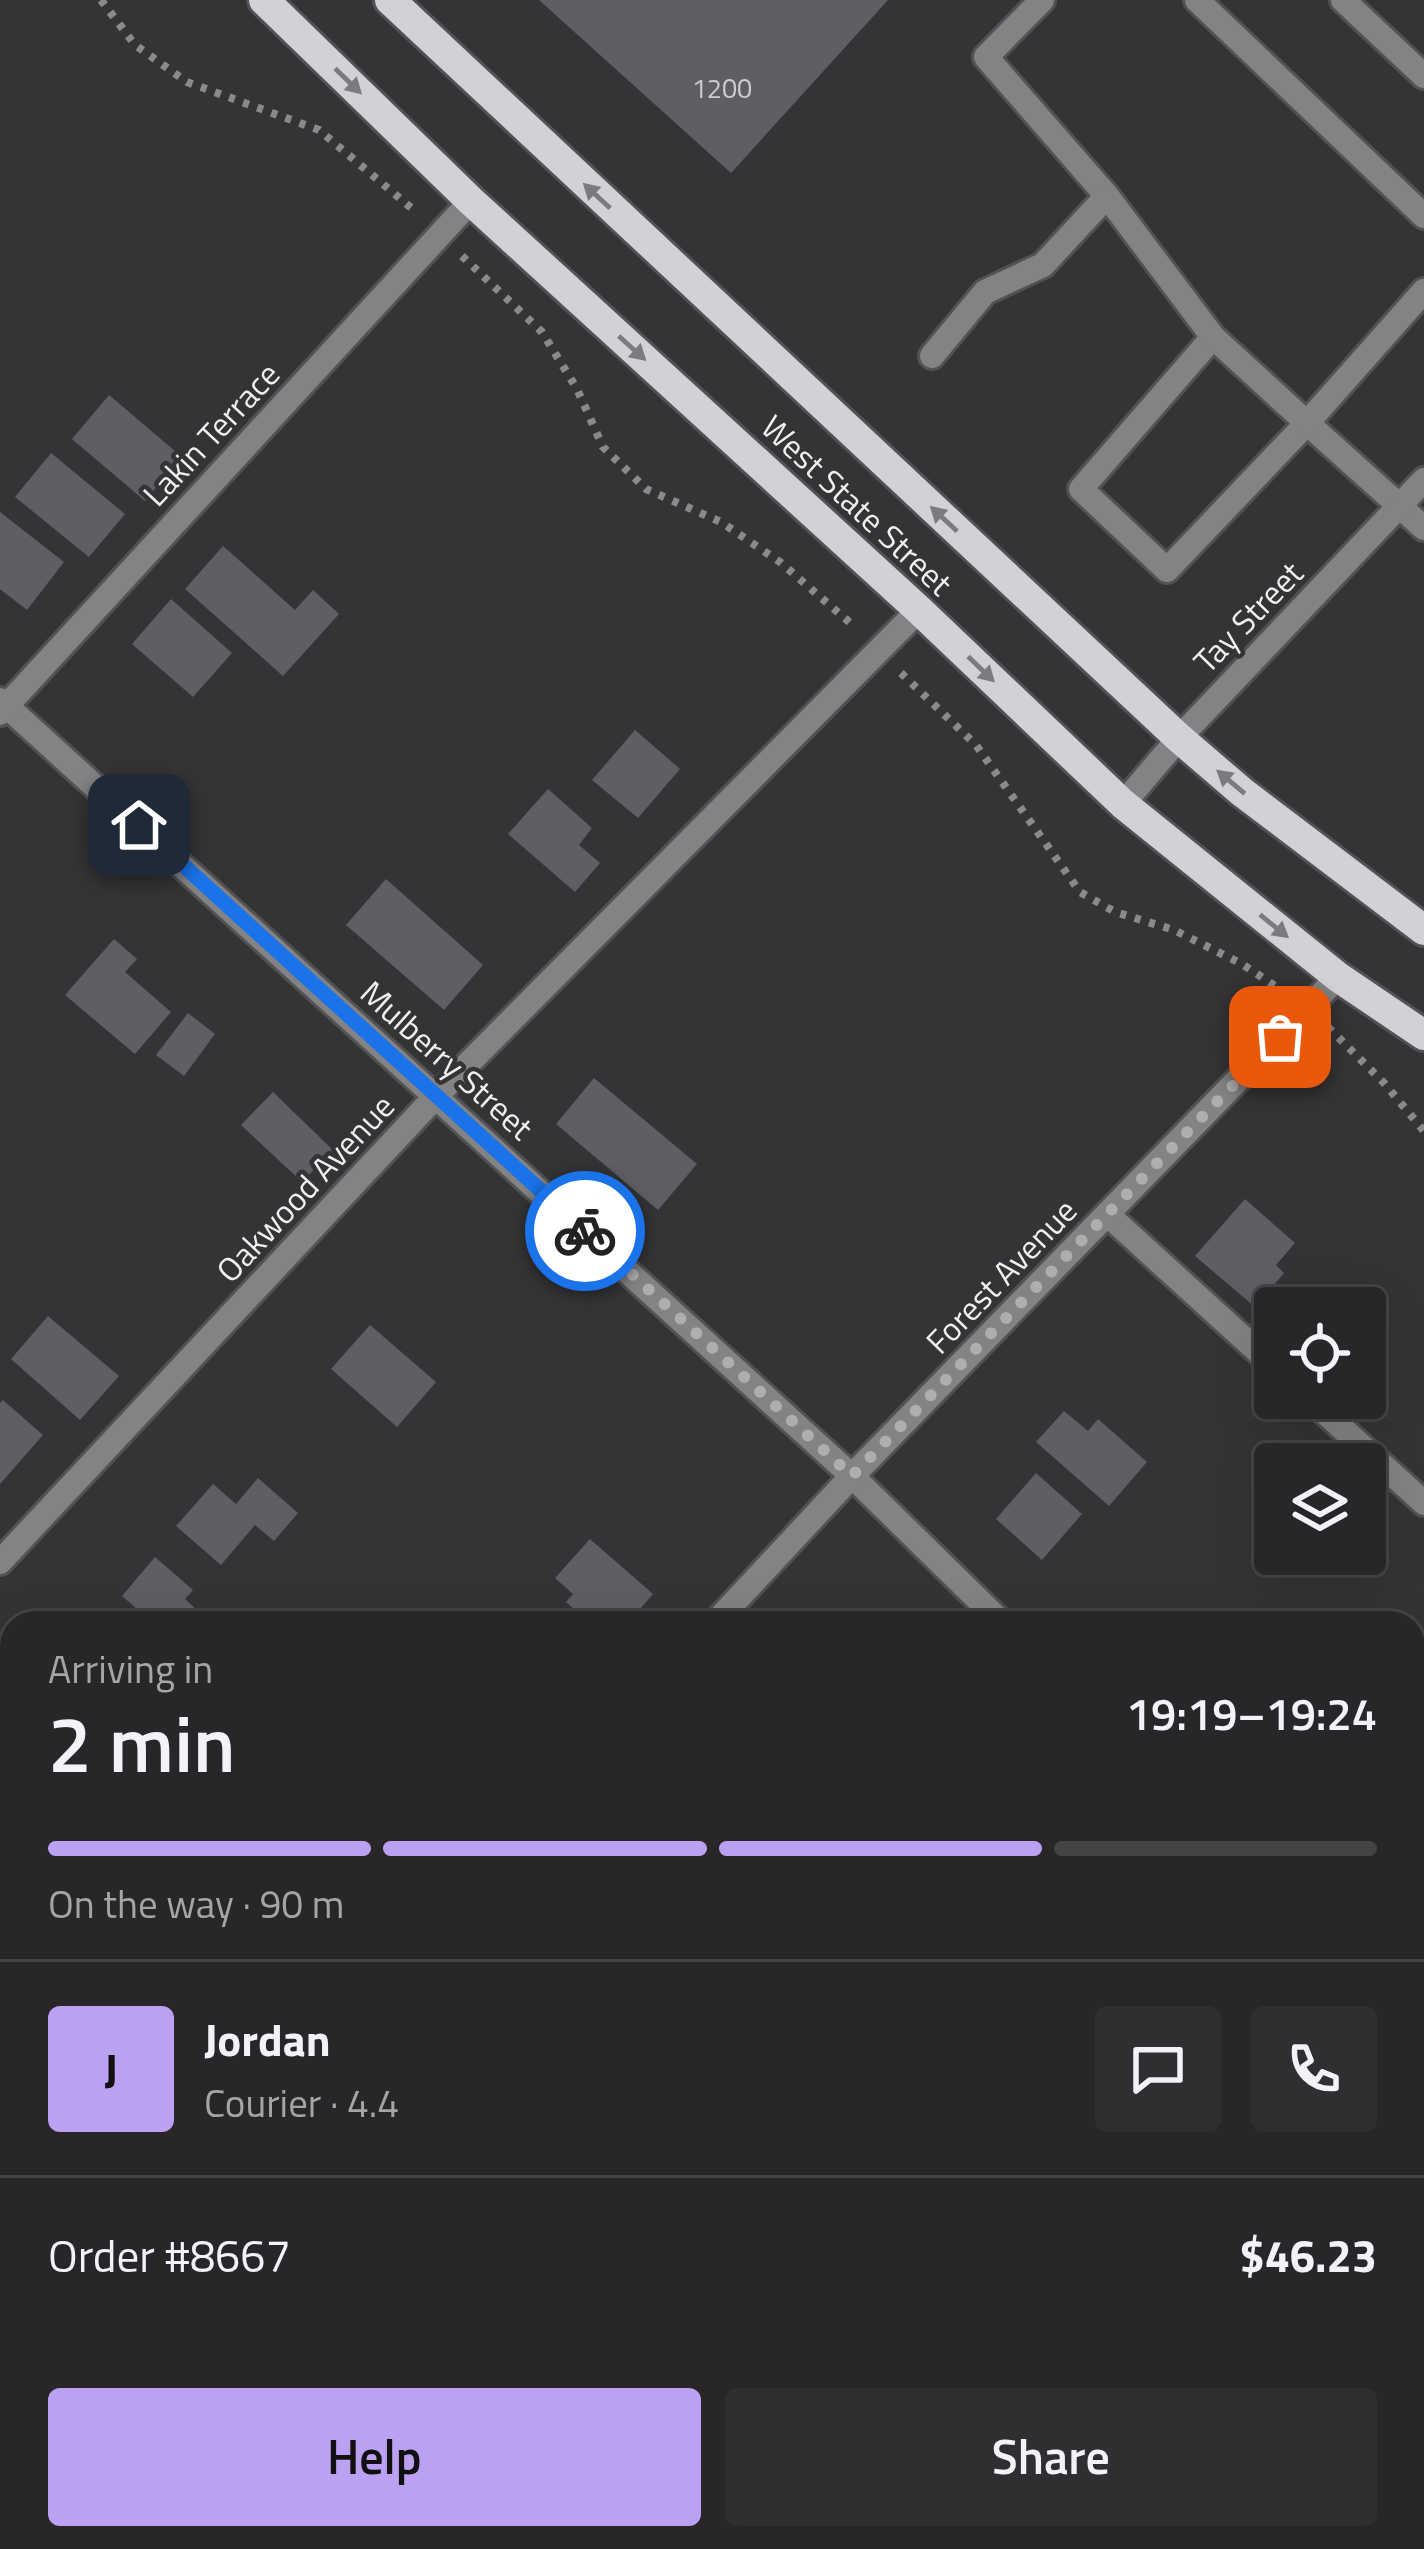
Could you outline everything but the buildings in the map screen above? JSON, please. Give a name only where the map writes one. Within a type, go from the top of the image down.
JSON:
[{"type":"main road","name":"West State Street","points":[[264,0],[471,201],[919,610],[1123,804],[1338,977],[1424,1035]]},
{"type":"main road","name":"West State Street","points":[[390,0],[1179,738],[1242,792],[1424,930]]},
{"type":"street","points":[[1042,0],[986,57],[1107,196],[1213,337],[1424,528]]},
{"type":"street","points":[[1197,0],[1424,216]]},
{"type":"street","points":[[1343,0],[1424,76]]},
{"type":"street","points":[[932,356],[985,292],[1042,265],[1107,196]]},
{"type":"street","name":"Lakin Terrace","points":[[2,706],[471,201]]},
{"type":"street","points":[[1213,337],[1081,489],[1167,570],[1424,291]]},
{"type":"street","name":"Tay Street","points":[[1123,804],[1179,738],[1424,480]]},
{"type":"street","name":"Oakwood Avenue","points":[[0,1562],[437,1095],[919,610]]},
{"type":"street","name":"Mulberry Street","points":[[2,706],[437,1095],[852,1476],[990,1611]]},
{"type":"street","name":"Forest Avenue","points":[[726,1611],[1338,977]]},
{"type":"street","points":[[1107,1214],[1254,1348]]},
{"type":"street","points":[[1332,1419],[1424,1503]]},
{"type":"path","points":[[101,0],[135,45],[187,82],[319,130],[393,190],[542,332],[577,389],[603,447],[646,489],[721,521],[830,603],[976,745],[1080,892],[1115,912],[1174,930],[1242,964],[1308,1007],[1424,1131]]},
{"type":"way so far","points":[[585,1231],[852,1476],[1280,1037]]},
{"type":"route","points":[[139,825],[585,1231]]}]
